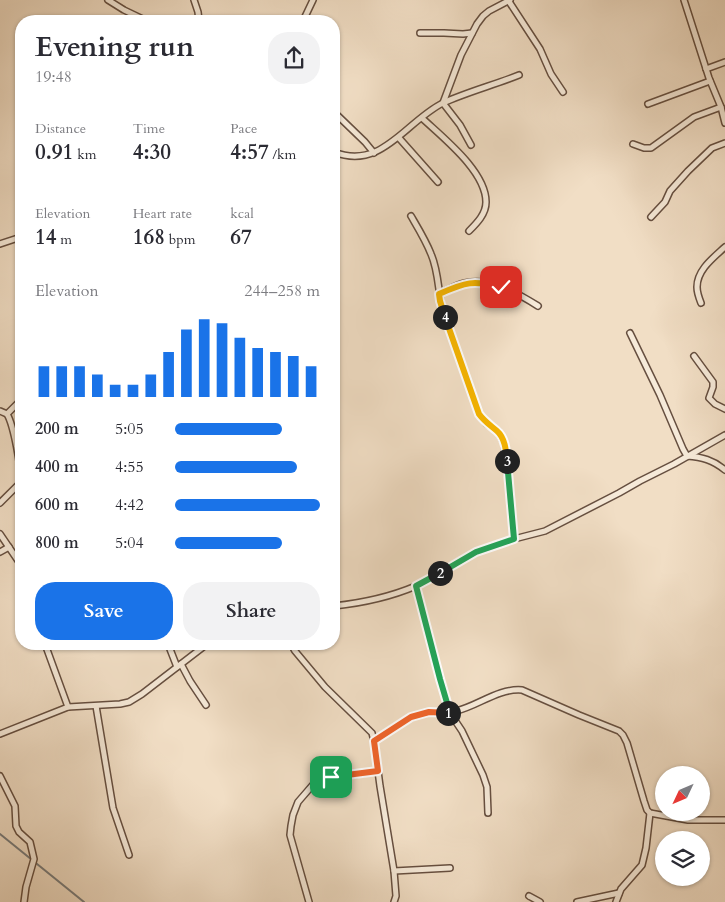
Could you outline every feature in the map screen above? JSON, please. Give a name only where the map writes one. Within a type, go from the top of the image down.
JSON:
[{"type":"street","points":[[108,0],[136,15]]},
{"type":"street","points":[[194,0],[198,15]]},
{"type":"street","points":[[306,15],[313,0]]},
{"type":"street","points":[[443,103],[472,33],[483,16],[498,5],[509,0],[540,49],[551,74],[563,92]]},
{"type":"street","points":[[684,0],[725,123]]},
{"type":"street","points":[[420,34],[472,33]]},
{"type":"street","points":[[706,69],[725,62]]},
{"type":"street","points":[[340,154],[364,156],[374,152],[399,138],[443,103],[519,76]]},
{"type":"street","points":[[648,104],[710,81]]},
{"type":"street","points":[[443,103],[472,145]]},
{"type":"street","points":[[633,144],[644,148],[651,148],[694,117],[721,107]]},
{"type":"street","points":[[340,116],[374,152]]},
{"type":"street","points":[[422,118],[465,159],[483,188],[486,203],[484,211],[480,219],[469,231]]},
{"type":"street","points":[[399,138],[438,182]]},
{"type":"street","points":[[651,217],[665,202],[670,191],[712,148],[725,143]]},
{"type":"street","points":[[411,216],[432,254],[443,312],[479,414],[487,424],[498,431],[504,443],[514,539]]},
{"type":"street","points":[[0,244],[15,238]]},
{"type":"street","points":[[701,303],[697,290],[699,277],[707,264],[725,248]]},
{"type":"street","points":[[439,294],[464,283],[488,283],[501,287],[538,306]]},
{"type":"street","points":[[630,333],[687,456]]},
{"type":"street","points":[[694,356],[712,382],[713,387],[709,398],[725,409]]},
{"type":"street","points":[[7,414],[15,406]]},
{"type":"street","points":[[0,411],[7,414],[15,443]]},
{"type":"street","points":[[340,605],[366,602],[416,586],[476,552],[545,531],[620,493],[725,435]]},
{"type":"street","points":[[687,456],[707,459],[725,470]]},
{"type":"street","points":[[0,503],[15,488]]},
{"type":"street","points":[[0,534],[15,556]]},
{"type":"street","points":[[0,552],[9,547]]},
{"type":"street","points":[[416,586],[450,713],[462,731],[483,775],[488,813]]},
{"type":"street","points":[[46,650],[68,707]]},
{"type":"street","points":[[171,650],[206,705]]},
{"type":"street","points":[[0,734],[68,707],[129,702],[199,650]]},
{"type":"street","points":[[295,650],[325,687],[372,733],[394,871],[396,896],[394,902]]},
{"type":"street","points":[[374,741],[411,717],[429,712],[450,713],[460,711],[505,692],[522,690],[619,731],[627,743],[644,801],[650,813],[688,820],[725,820]]},
{"type":"street","points":[[96,706],[113,808],[129,855]]},
{"type":"street","points":[[308,902],[290,836],[298,802],[318,780],[378,771]]},
{"type":"street","points":[[0,776],[15,806],[18,832],[30,842],[34,855],[24,902]]},
{"type":"street","points":[[616,902],[624,885],[642,865],[650,813]]},
{"type":"street","points":[[394,871],[450,868]]},
{"type":"street","points":[[577,902],[619,893]]},
{"type":"street","points":[[529,896],[540,902]]},
{"type":"waterway","points":[[0,834],[84,902]]},
{"type":"route","points":[[331,777],[378,771],[374,741],[411,717],[429,712],[450,713],[416,586],[476,552],[514,539],[504,443],[498,431],[487,424],[479,414],[443,312],[439,294],[464,283],[488,283],[501,287]]}]
